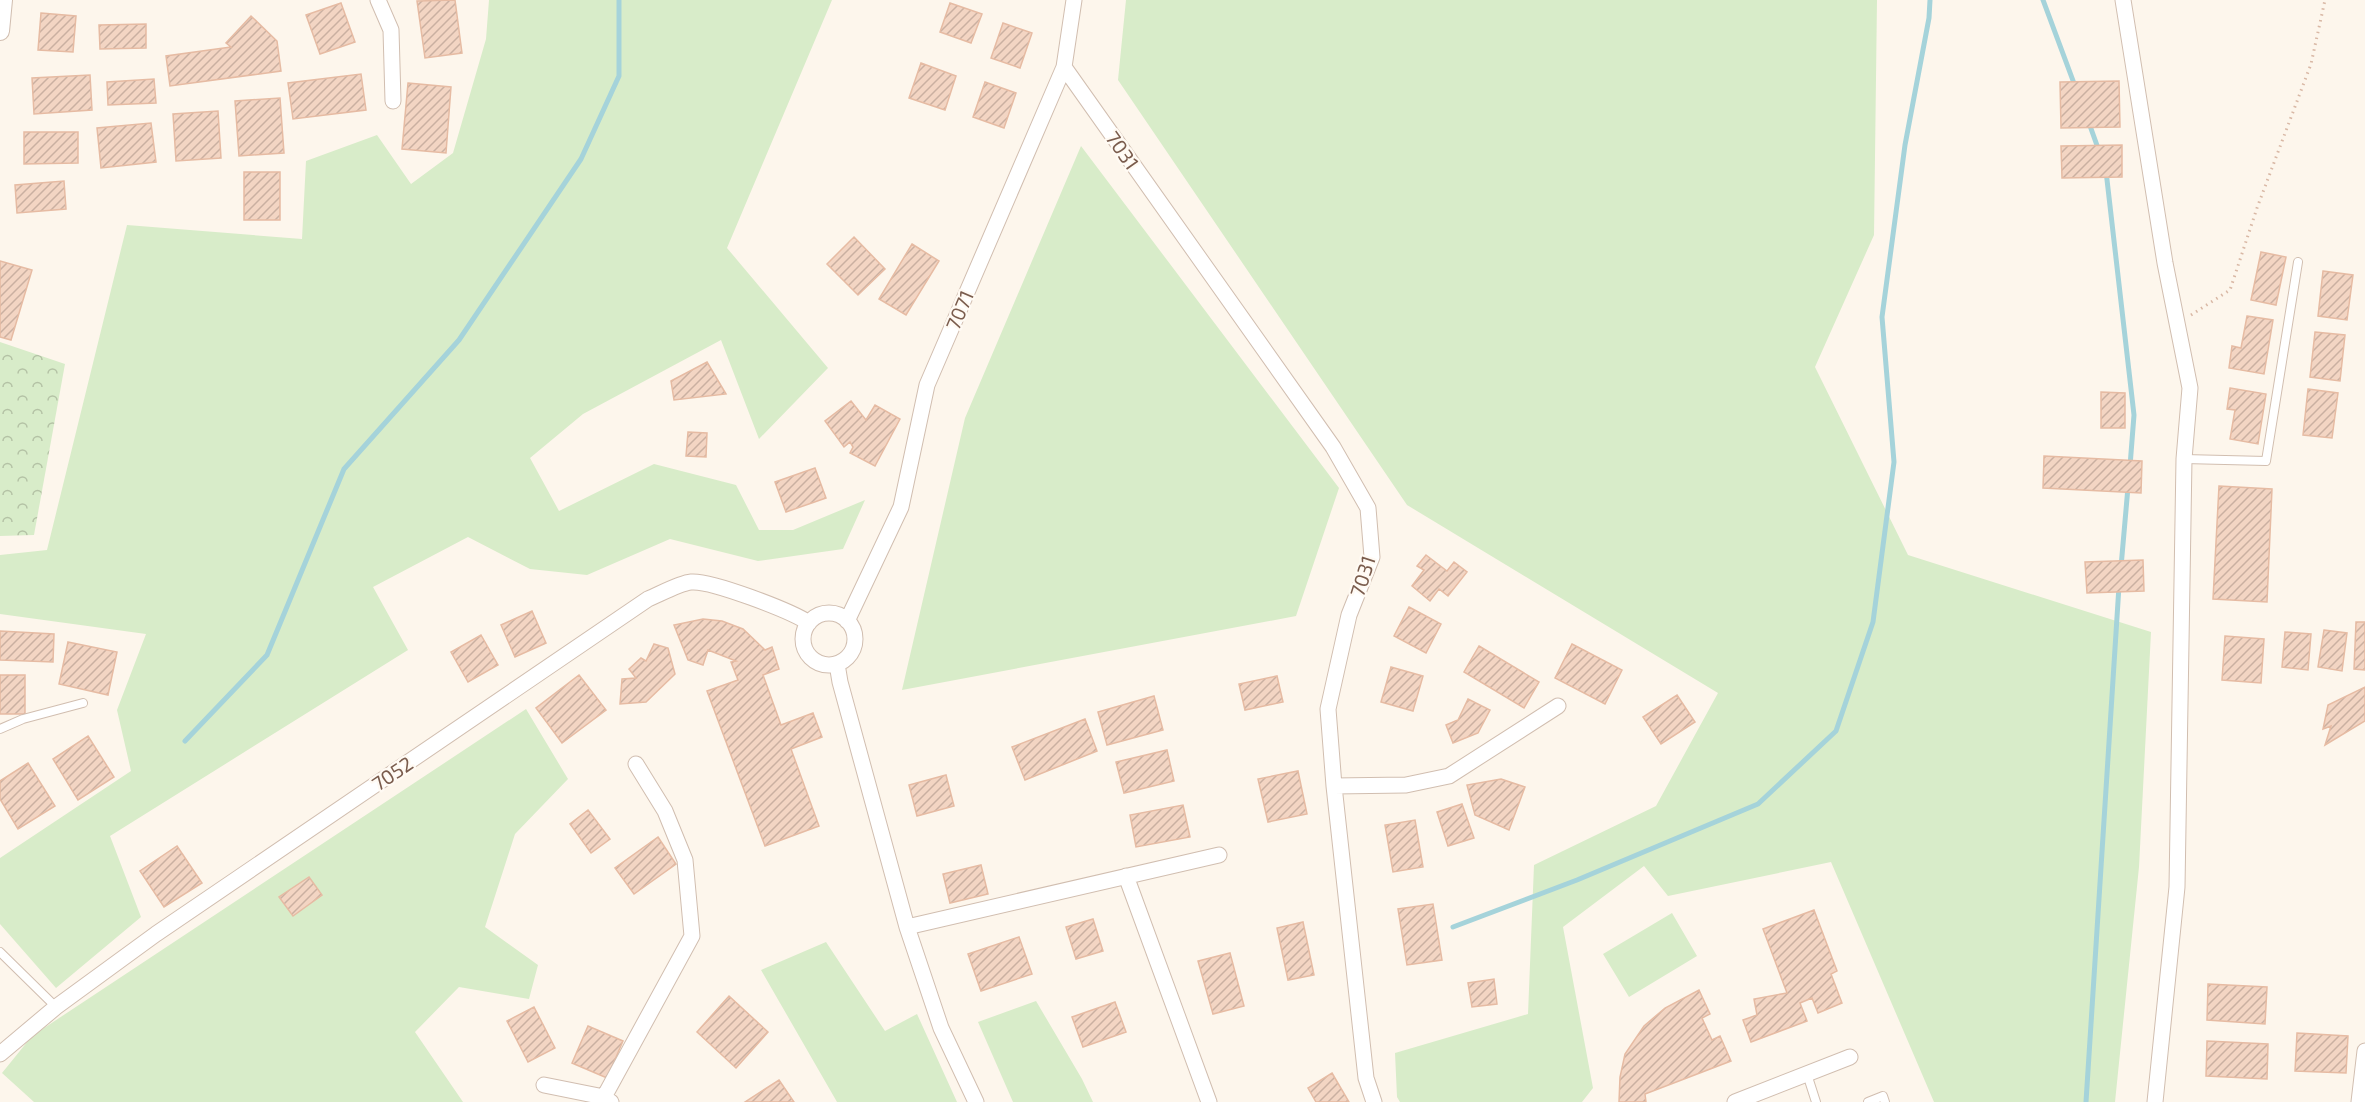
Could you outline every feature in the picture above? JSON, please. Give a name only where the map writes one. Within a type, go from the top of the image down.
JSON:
[{"type":"street","points":[[0,31],[3,0]]},
{"type":"street","points":[[378,0],[390,30],[393,102]]},
{"type":"street","name":"7071","points":[[848,621],[901,507],[927,385],[1064,67],[1074,0]]},
{"type":"street","points":[[2123,0],[2163,252],[2190,388],[2184,459],[2177,887],[2155,1102]]},
{"type":"street","name":"7031","points":[[1064,67],[1333,447],[1368,508],[1372,557],[1349,615],[1328,709],[1334,786],[1366,1078],[1374,1102]]},
{"type":"street","name":"7052","points":[[0,1054],[56,1007],[156,934],[648,599],[692,582],[725,589],[796,615],[809,623]]},
{"type":"street","points":[[829,613],[848,621],[855,636],[855,644],[845,660],[837,664],[821,663],[808,654],[804,639],[809,623],[820,615],[829,613]]},
{"type":"street","points":[[837,664],[907,927],[941,1028],[976,1102]]},
{"type":"street","points":[[1334,786],[1406,785],[1449,776],[1558,706]]},
{"type":"street","points":[[544,1085],[607,1100],[692,936],[686,860],[665,811],[636,764]]},
{"type":"street","points":[[907,927],[1219,855]]},
{"type":"street","points":[[1126,876],[1209,1102]]},
{"type":"street","points":[[2359,1102],[2365,1051]]},
{"type":"street","points":[[1735,1102],[1850,1057]]},
{"type":"lane","points":[[2184,459],[2266,461],[2298,262]]},
{"type":"lane","points":[[0,729],[23,719],[83,703]]},
{"type":"lane","points":[[0,952],[56,1007]]},
{"type":"lane","points":[[1807,1074],[1816,1102]]},
{"type":"lane","points":[[1868,1102],[1883,1096],[1885,1102]]},
{"type":"path","points":[[2177,325],[2230,290],[2257,208],[2311,64],[2325,0]]},
{"type":"green space","points":[[489,0],[832,0],[727,248],[828,368],[759,439],[721,340],[583,414],[530,458],[559,511],[654,464],[736,485],[759,530],[793,530],[865,500],[843,549],[758,561],[670,539],[587,575],[530,569],[468,537],[373,587],[408,650],[110,836],[141,917],[56,988],[0,924],[0,858],[131,771],[117,710],[146,634],[0,614],[0,555],[47,550],[127,225],[302,239],[306,161],[377,135],[411,184],[453,153],[486,39]]},
{"type":"green space","points":[[1126,0],[1877,0],[1874,235],[1815,367],[1908,555],[2151,632],[2139,867],[2115,1102],[1934,1102],[1831,862],[1668,896],[1644,866],[1563,927],[1593,1088],[1582,1102],[1400,1102],[1397,1097],[1395,1053],[1528,1014],[1534,865],[1656,806],[1718,693],[1407,505],[1118,80]]},
{"type":"green space","points":[[1081,146],[1339,488],[1296,616],[902,690],[965,418]]},
{"type":"green space","points":[[0,342],[65,364],[34,535],[0,536]]},
{"type":"green space","points":[[526,709],[568,779],[515,834],[485,927],[538,965],[529,999],[459,987],[415,1032],[463,1102],[34,1102],[2,1073],[32,1036]]},
{"type":"green space","points":[[1672,913],[1697,956],[1629,997],[1603,954]]},
{"type":"green space","points":[[826,942],[885,1031],[917,1014],[957,1102],[837,1102],[761,970]]},
{"type":"green space","points":[[1036,1001],[1093,1102],[1013,1102],[978,1022]]},
{"type":"building","points":[[455,0],[462,53],[425,58],[417,1]]},
{"type":"building","points":[[341,3],[355,42],[320,54],[306,15]]},
{"type":"building","points":[[950,3],[982,14],[971,43],[940,32]]},
{"type":"building","points":[[41,13],[76,16],[73,52],[38,50]]},
{"type":"building","points":[[251,16],[277,41],[281,71],[170,86],[166,56],[231,47],[226,43]]},
{"type":"building","points":[[1003,23],[1032,33],[1020,68],[991,58]]},
{"type":"building","points":[[146,24],[146,48],[100,49],[99,25]]},
{"type":"building","points":[[921,63],[956,76],[945,110],[909,98]]},
{"type":"building","points":[[361,74],[366,110],[293,119],[288,83]]},
{"type":"building","points":[[90,75],[92,110],[34,114],[32,78]]},
{"type":"building","points":[[154,79],[156,103],[108,105],[107,82]]},
{"type":"building","points":[[2119,81],[2120,127],[2061,128],[2060,82]]},
{"type":"building","points":[[985,82],[1016,93],[1004,128],[973,117]]},
{"type":"building","points":[[408,83],[451,87],[446,153],[402,149]]},
{"type":"building","points":[[280,98],[284,153],[239,156],[235,101]]},
{"type":"building","points":[[218,111],[221,158],[176,161],[173,114]]},
{"type":"building","points":[[151,123],[156,162],[101,168],[97,128]]},
{"type":"building","points":[[24,132],[78,132],[78,163],[24,164]]},
{"type":"building","points":[[2122,145],[2122,177],[2062,178],[2061,146]]},
{"type":"building","points":[[244,172],[280,172],[280,220],[244,220]]},
{"type":"building","points":[[64,181],[66,209],[17,213],[15,185]]},
{"type":"building","points":[[854,237],[885,269],[858,295],[827,264]]},
{"type":"building","points":[[912,244],[939,261],[906,315],[879,299]]},
{"type":"building","points":[[2261,252],[2286,257],[2276,305],[2251,300]]},
{"type":"building","points":[[0,261],[32,270],[11,340],[0,337]]},
{"type":"building","points":[[2323,271],[2353,275],[2347,320],[2318,316]]},
{"type":"building","points":[[2247,316],[2273,320],[2264,374],[2229,368],[2232,346],[2241,348]]},
{"type":"building","points":[[2315,332],[2345,335],[2340,381],[2310,377]]},
{"type":"building","points":[[707,362],[726,394],[674,400],[671,381]]},
{"type":"building","points":[[2230,388],[2266,394],[2258,444],[2230,439],[2235,410],[2227,409]]},
{"type":"building","points":[[2308,389],[2338,393],[2332,438],[2303,435]]},
{"type":"building","points":[[2101,392],[2125,393],[2125,428],[2101,428]]},
{"type":"building","points":[[851,401],[866,420],[875,405],[900,419],[875,466],[850,453],[853,447],[850,442],[844,447],[825,421]]},
{"type":"building","points":[[688,432],[707,433],[706,457],[686,456]]},
{"type":"building","points":[[2044,456],[2142,461],[2141,493],[2043,488]]},
{"type":"building","points":[[815,468],[826,498],[786,512],[775,482]]},
{"type":"building","points":[[2219,486],[2272,489],[2267,602],[2213,599]]},
{"type":"building","points":[[1426,555],[1447,571],[1454,562],[1467,572],[1448,596],[1439,589],[1430,601],[1412,586],[1424,570],[1417,566]]},
{"type":"building","points":[[2143,560],[2144,591],[2087,593],[2085,562]]},
{"type":"building","points":[[1409,607],[1441,624],[1426,653],[1394,636]]},
{"type":"building","points":[[532,611],[546,643],[515,657],[501,625]]},
{"type":"building","points":[[703,619],[722,621],[743,629],[765,650],[772,647],[779,669],[763,675],[781,725],[813,713],[822,737],[791,749],[819,826],[765,846],[707,691],[738,680],[731,662],[736,661],[708,650],[703,665],[688,660],[674,625]]},
{"type":"building","points":[[2356,622],[2365,622],[2365,670],[2354,669]]},
{"type":"building","points":[[2324,630],[2347,633],[2342,671],[2318,667]]},
{"type":"building","points":[[0,631],[54,634],[53,662],[0,660]]},
{"type":"building","points":[[2285,632],[2311,634],[2308,670],[2282,667]]},
{"type":"building","points":[[481,635],[498,665],[468,682],[451,652]]},
{"type":"building","points":[[2225,636],[2264,639],[2261,683],[2222,680]]},
{"type":"building","points":[[68,642],[117,652],[108,695],[59,684]]},
{"type":"building","points":[[654,644],[668,648],[675,674],[646,702],[620,704],[622,679],[636,678],[629,669],[641,658],[646,661]]},
{"type":"building","points":[[1572,644],[1622,670],[1605,704],[1555,678]]},
{"type":"building","points":[[1479,646],[1539,682],[1524,708],[1464,672]]},
{"type":"building","points":[[1391,667],[1423,676],[1413,711],[1381,702]]},
{"type":"building","points":[[0,675],[25,675],[25,714],[0,714]]},
{"type":"building","points":[[579,675],[606,710],[562,743],[536,708]]},
{"type":"building","points":[[1277,676],[1283,702],[1245,710],[1239,684]]},
{"type":"building","points":[[2365,687],[2365,721],[2325,745],[2331,726],[2323,729],[2328,705]]},
{"type":"building","points":[[1677,695],[1695,722],[1661,744],[1643,717]]},
{"type":"building","points":[[1154,696],[1163,730],[1107,745],[1098,712]]},
{"type":"building","points":[[1468,699],[1490,710],[1478,733],[1453,743],[1446,725],[1458,720]]},
{"type":"building","points":[[1085,719],[1097,751],[1025,780],[1012,747]]},
{"type":"building","points":[[88,736],[114,777],[78,800],[53,759]]},
{"type":"building","points":[[1167,750],[1174,781],[1124,793],[1116,762]]},
{"type":"building","points":[[28,763],[55,806],[18,829],[0,799],[0,781]]},
{"type":"building","points":[[1298,771],[1307,814],[1268,822],[1258,779]]},
{"type":"building","points":[[946,775],[954,806],[917,816],[909,785]]},
{"type":"building","points":[[1501,779],[1525,787],[1509,830],[1475,815],[1467,785]]},
{"type":"building","points":[[1462,804],[1474,838],[1448,846],[1437,812]]},
{"type":"building","points":[[1183,805],[1190,837],[1136,847],[1130,815]]},
{"type":"building","points":[[588,810],[610,839],[591,853],[570,824]]},
{"type":"building","points":[[1415,820],[1423,867],[1393,872],[1385,825]]},
{"type":"building","points":[[658,837],[676,864],[634,894],[615,868]]},
{"type":"building","points":[[177,846],[202,883],[164,907],[140,871]]},
{"type":"building","points":[[981,865],[988,894],[950,903],[943,874]]},
{"type":"building","points":[[309,877],[322,895],[293,916],[279,897]]},
{"type":"building","points":[[1433,904],[1442,960],[1407,965],[1398,909]]},
{"type":"building","points":[[1814,910],[1837,971],[1831,974],[1842,1003],[1818,1013],[1812,998],[1800,1003],[1807,1021],[1751,1042],[1743,1020],[1757,1015],[1754,999],[1787,993],[1763,929]]},
{"type":"building","points":[[1093,919],[1103,951],[1076,959],[1066,927]]},
{"type":"building","points":[[1303,922],[1314,975],[1288,980],[1277,928]]},
{"type":"building","points":[[1019,937],[1032,974],[981,991],[968,954]]},
{"type":"building","points":[[1230,953],[1244,1006],[1213,1014],[1198,961]]},
{"type":"building","points":[[1494,979],[1497,1004],[1472,1007],[1468,983]]},
{"type":"building","points":[[2208,984],[2267,987],[2265,1024],[2207,1020]]},
{"type":"building","points":[[1699,990],[1710,1014],[1702,1018],[1712,1040],[1720,1036],[1731,1061],[1645,1094],[1646,1102],[1619,1102],[1620,1077],[1625,1054],[1644,1026],[1665,1008]]},
{"type":"building","points":[[729,996],[768,1032],[736,1068],[697,1032]]},
{"type":"building","points":[[1115,1002],[1126,1032],[1083,1047],[1072,1017]]},
{"type":"building","points":[[534,1007],[555,1048],[528,1062],[507,1021]]},
{"type":"building","points":[[588,1026],[623,1041],[607,1078],[572,1063]]},
{"type":"building","points":[[2297,1033],[2348,1036],[2346,1073],[2295,1071]]},
{"type":"building","points":[[2207,1041],[2268,1044],[2267,1079],[2206,1076]]},
{"type":"building","points":[[1332,1073],[1349,1102],[1316,1102],[1308,1088]]},
{"type":"building","points":[[779,1080],[794,1102],[745,1102]]},
{"type":"waterway","points":[[185,741],[267,655],[344,469],[459,340],[581,159],[619,76],[619,0]]},
{"type":"waterway","points":[[1453,927],[1577,880],[1758,804],[1836,731],[1873,622],[1894,462],[1882,317],[1905,145],[1929,18],[1930,0]]},
{"type":"waterway","points":[[2043,0],[2075,86]]},
{"type":"waterway","points":[[2089,123],[2099,151]]},
{"type":"waterway","points":[[2106,171],[2134,415],[2130,466]]},
{"type":"waterway","points":[[2121,567],[2128,487]]},
{"type":"waterway","points":[[2086,1102],[2119,586]]}]
